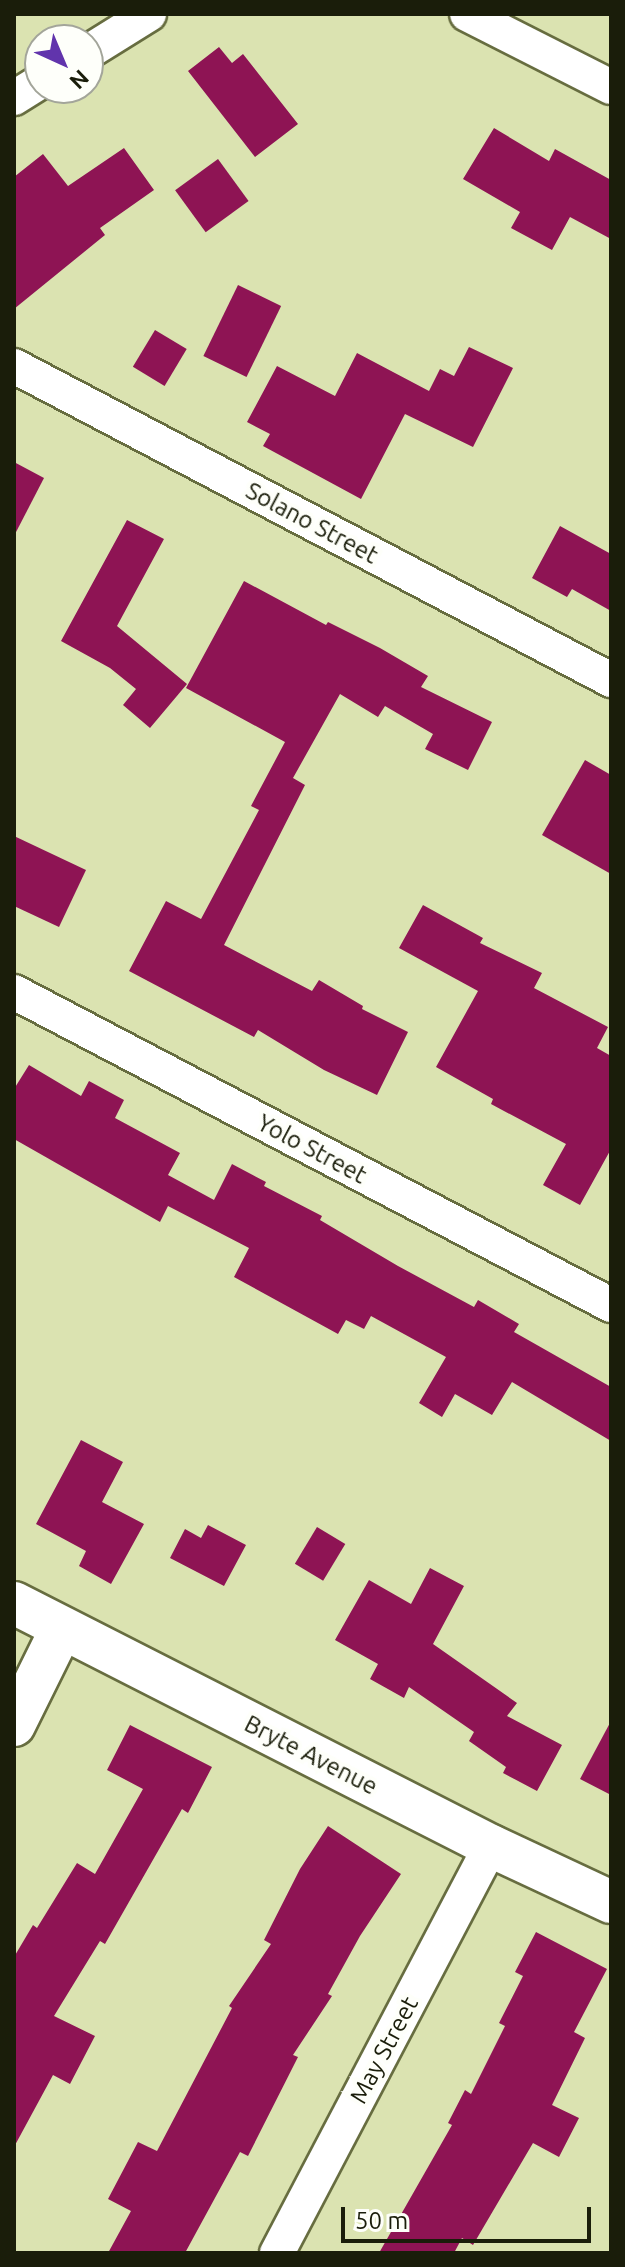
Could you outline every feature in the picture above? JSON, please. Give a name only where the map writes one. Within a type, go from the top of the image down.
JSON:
[{"type":"street","points":[[104,42],[149,14]]},
{"type":"street","points":[[467,14],[611,87]]},
{"type":"street","name":"Solano Street","points":[[14,366],[611,680]]},
{"type":"street","name":"Yolo Street","points":[[14,992],[611,1305]]},
{"type":"street","name":"Bryte Avenue","points":[[14,1603],[491,1846],[611,1902]]},
{"type":"street","points":[[14,1725],[62,1628]]},
{"type":"street","name":"May Street","points":[[277,2253],[491,1846]]},
{"type":"building","points":[[219,47],[232,63],[243,54],[298,124],[255,157],[188,71]]},
{"type":"building","points":[[494,128],[549,161],[555,149],[611,180],[611,239],[570,217],[552,250],[511,228],[520,212],[463,179]]},
{"type":"building","points":[[124,148],[154,190],[100,228],[105,235],[14,309],[14,177],[43,154],[68,186]]},
{"type":"building","points":[[218,159],[249,201],[206,232],[175,190]]},
{"type":"building","points":[[238,285],[281,306],[247,377],[203,356]]},
{"type":"building","points":[[155,330],[187,349],[165,386],[133,367]]},
{"type":"building","points":[[469,347],[513,368],[473,447],[405,414],[361,499],[263,446],[270,434],[247,422],[277,366],[335,396],[357,353],[429,391],[440,369],[454,376]]},
{"type":"building","points":[[14,462],[44,478],[14,536]]},
{"type":"building","points":[[127,520],[164,539],[117,626],[187,684],[150,728],[123,705],[136,689],[110,668],[61,641]]},
{"type":"building","points":[[560,526],[611,554],[611,611],[572,589],[567,597],[532,578]]},
{"type":"building","points":[[244,581],[326,625],[328,622],[380,648],[428,676],[421,687],[492,722],[468,770],[425,749],[433,734],[385,706],[378,717],[340,694],[293,778],[305,785],[224,945],[312,991],[319,980],[363,1006],[362,1009],[408,1032],[377,1095],[324,1070],[258,1030],[254,1037],[129,971],[166,901],[201,919],[259,810],[251,806],[285,742],[186,688]]},
{"type":"building","points":[[585,760],[611,775],[611,874],[542,835]]},
{"type":"building","points":[[14,836],[86,870],[59,927],[14,906]]},
{"type":"building","points":[[423,905],[483,938],[480,943],[542,973],[534,988],[608,1027],[597,1048],[611,1056],[611,1149],[580,1205],[543,1185],[566,1144],[491,1104],[493,1099],[436,1067],[478,991],[399,948]]},
{"type":"building","points":[[29,1065],[81,1096],[89,1081],[124,1100],[115,1118],[180,1153],[168,1175],[214,1200],[232,1164],[266,1182],[264,1186],[322,1216],[320,1220],[398,1266],[474,1307],[478,1300],[519,1324],[514,1332],[611,1387],[611,1441],[512,1382],[492,1415],[455,1394],[442,1417],[419,1403],[446,1357],[371,1316],[364,1329],[346,1320],[338,1334],[234,1277],[249,1248],[168,1206],[160,1222],[14,1139],[14,1089]]},
{"type":"building","points":[[81,1440],[123,1462],[102,1502],[144,1524],[111,1584],[79,1566],[86,1551],[36,1524]]},
{"type":"building","points":[[208,1525],[246,1545],[224,1586],[170,1558],[185,1529],[201,1538]]},
{"type":"building","points":[[317,1527],[345,1544],[323,1581],[295,1564]]},
{"type":"building","points":[[430,1568],[464,1586],[433,1644],[517,1703],[507,1716],[562,1745],[537,1791],[503,1773],[506,1767],[469,1741],[474,1732],[409,1687],[404,1698],[370,1679],[378,1664],[335,1640],[369,1580],[411,1604]]},
{"type":"building","points":[[611,1721],[611,1795],[580,1779]]},
{"type":"building","points":[[130,1725],[212,1767],[188,1813],[182,1809],[105,1944],[100,1941],[54,2016],[95,2036],[70,2084],[53,2075],[14,2147],[14,1957],[33,1925],[37,1928],[77,1863],[95,1874],[143,1789],[107,1770]]},
{"type":"building","points":[[328,1826],[401,1874],[360,1936],[328,1994],[332,1996],[293,2055],[298,2057],[248,2156],[240,2152],[185,2253],[108,2253],[131,2211],[108,2199],[138,2142],[157,2151],[232,2008],[229,2006],[271,1944],[264,1940],[300,1869]]},
{"type":"building","points":[[536,1932],[607,1969],[574,2032],[585,2038],[552,2105],[579,2118],[559,2157],[533,2143],[473,2245],[462,2238],[454,2253],[379,2253],[452,2125],[448,2123],[465,2090],[471,2094],[505,2026],[499,2023],[523,1976],[515,1972]]}]
